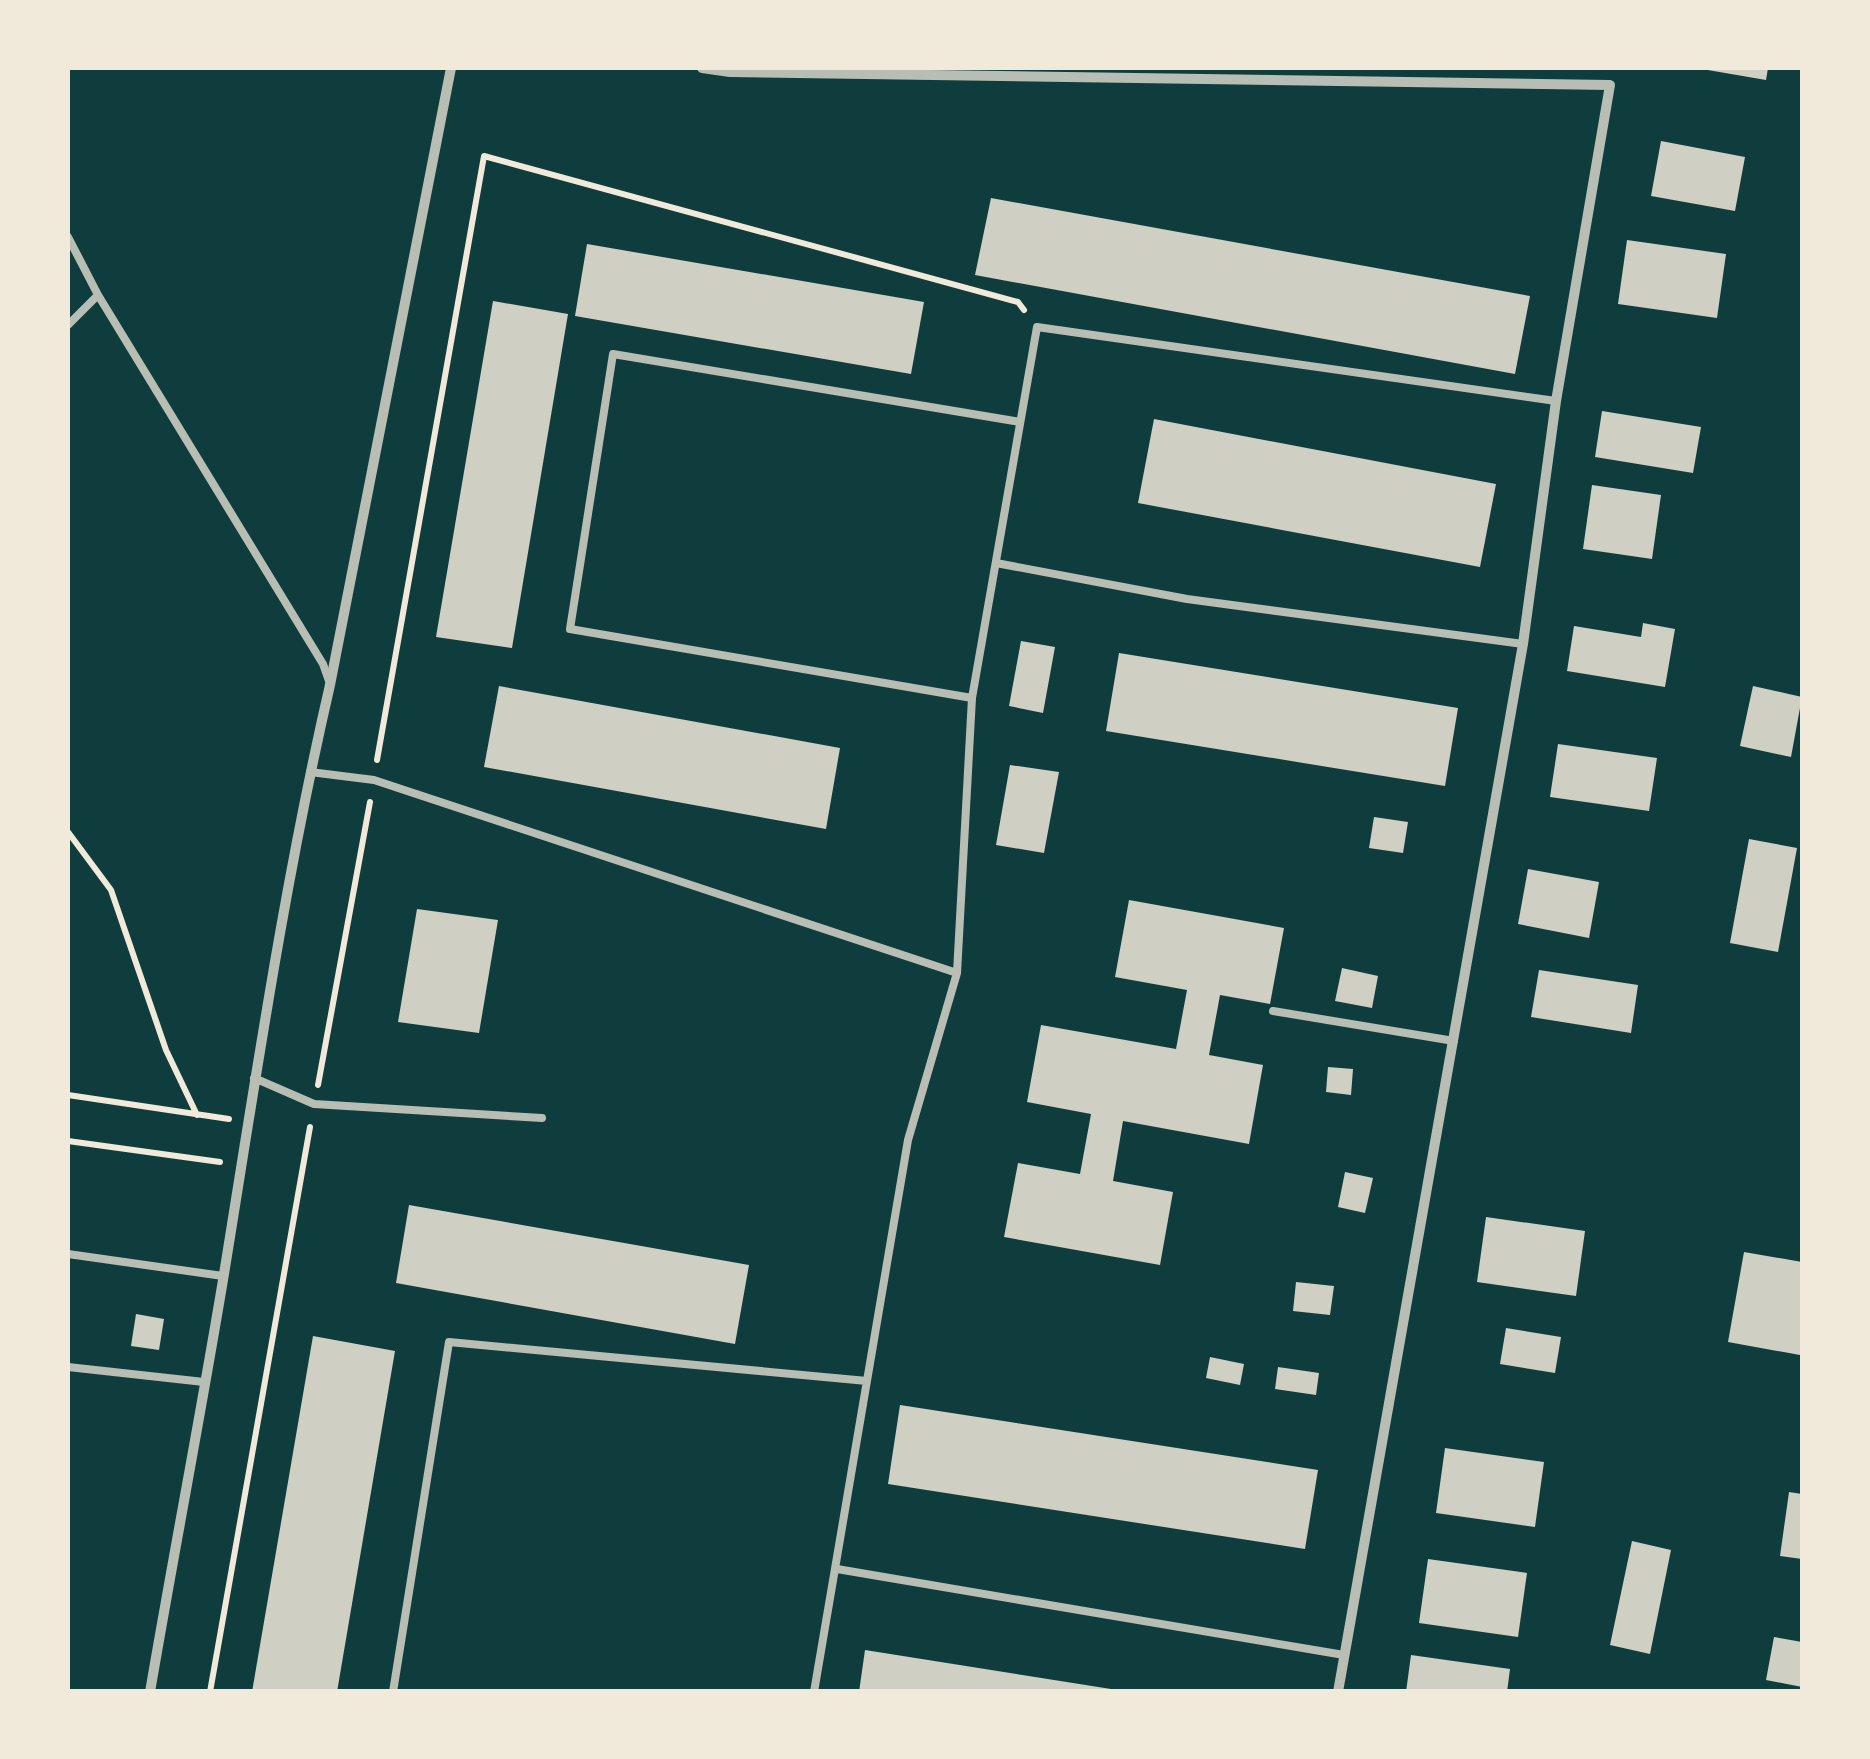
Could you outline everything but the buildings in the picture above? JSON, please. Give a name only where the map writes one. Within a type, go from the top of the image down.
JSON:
[{"type":"street","points":[[150,1692],[310,772],[451,68]]},
{"type":"street","points":[[702,68],[750,72],[1610,84],[1556,401],[1524,644],[1338,1692]]},
{"type":"lane","points":[[68,237],[98,296],[323,664],[330,685]]},
{"type":"lane","points":[[68,325],[98,296]]},
{"type":"lane","points":[[814,1692],[908,1140],[957,973],[972,698],[1037,327],[1556,401]]},
{"type":"lane","points":[[972,698],[570,629],[613,354],[1020,422]]},
{"type":"lane","points":[[996,563],[1188,599],[1524,644]]},
{"type":"lane","points":[[310,772],[374,780],[957,973]]},
{"type":"lane","points":[[1273,1011],[1454,1042]]},
{"type":"lane","points":[[254,1078],[314,1104],[542,1118]]},
{"type":"lane","points":[[68,1254],[223,1276]]},
{"type":"lane","points":[[393,1692],[450,1342],[868,1381]]},
{"type":"lane","points":[[68,1367],[204,1382]]},
{"type":"lane","points":[[837,1569],[1344,1654]]},
{"type":"path","points":[[210,1692],[484,156],[1018,302],[1037,327]]},
{"type":"path","points":[[68,832],[111,890],[166,1050],[197,1116]]},
{"type":"path","points":[[68,1095],[230,1119],[227,1134]]},
{"type":"path","points":[[68,1141],[222,1162]]},
{"type":"path","points":[[220,1181],[224,1148]]}]
